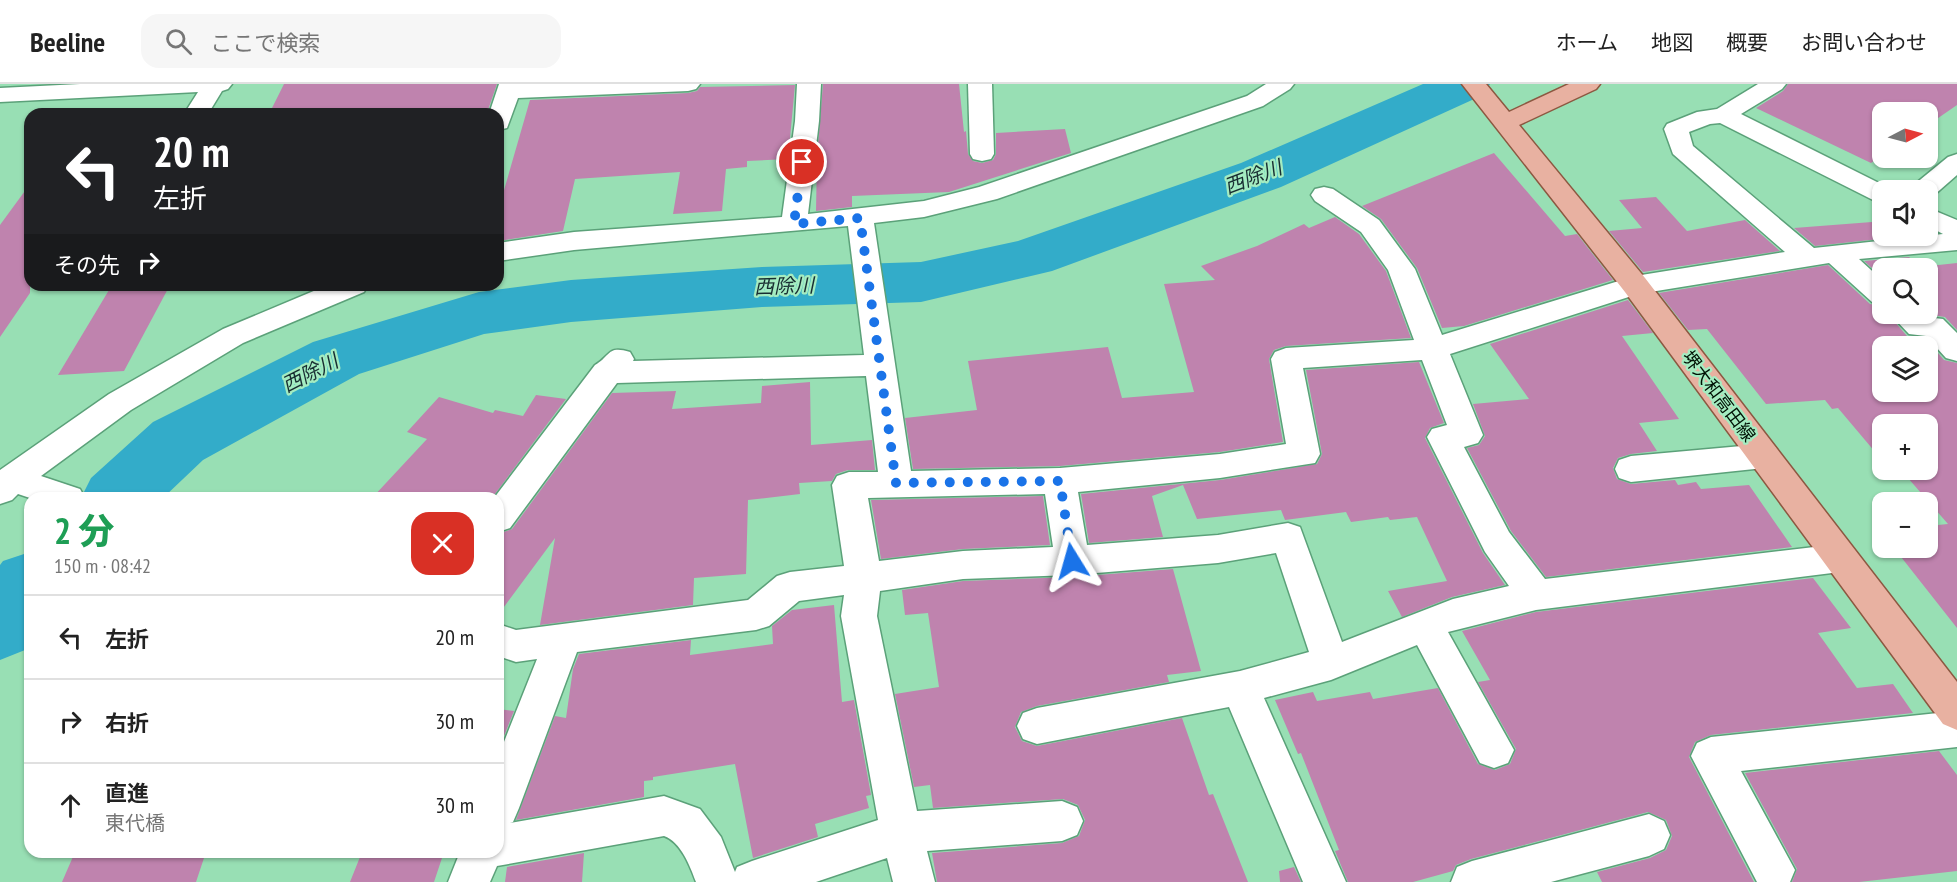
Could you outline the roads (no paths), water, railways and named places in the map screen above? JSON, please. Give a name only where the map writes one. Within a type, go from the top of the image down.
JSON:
[{"type":"main road","points":[[1506,122],[1588,84]]},
{"type":"main road","name":"堺大和高田線","points":[[1479,90],[1635,285],[1957,712]]},
{"type":"street","points":[[200,108],[214,84]]},
{"type":"street","points":[[0,95],[219,84]]},
{"type":"street","points":[[503,108],[510,87],[688,84]]},
{"type":"street","points":[[794,224],[807,121],[809,84]]},
{"type":"street","points":[[980,84],[982,154]]},
{"type":"street","points":[[504,251],[574,241],[860,218],[924,209],[988,193],[1255,101],[1282,84]]},
{"type":"street","points":[[1774,84],[1723,115],[1705,117],[1676,129],[1682,149],[1808,257]]},
{"type":"street","points":[[1723,115],[1872,189]]},
{"type":"street","points":[[1936,180],[1957,162]]},
{"type":"street","points":[[1324,195],[1370,226],[1401,269],[1467,435],[1443,437],[1497,542],[1536,595]]},
{"type":"street","points":[[860,218],[896,483]]},
{"type":"street","points":[[1938,221],[1957,230]]},
{"type":"street","points":[[914,882],[901,833],[859,616],[864,578],[849,485],[1060,481],[1220,466],[1304,454],[1286,359],[1432,349],[1635,285],[1835,253],[1957,241]]},
{"type":"street","points":[[1835,253],[1872,286]]},
{"type":"street","points":[[6,485],[120,402],[233,336],[340,291]]},
{"type":"street","points":[[1916,324],[1919,327],[1933,326],[1957,351]]},
{"type":"street","points":[[504,510],[612,366],[879,354]]},
{"type":"street","points":[[1631,469],[1764,456]]},
{"type":"street","points":[[1060,481],[1072,561]]},
{"type":"street","points":[[6,485],[39,492]]},
{"type":"street","points":[[504,641],[516,646],[756,615],[790,587],[963,565],[1072,561],[1218,549],[1288,537],[1331,663]]},
{"type":"street","points":[[1037,726],[1240,688],[1331,663],[1453,614],[1536,595],[1840,558]]},
{"type":"street","points":[[1425,625],[1494,750]]},
{"type":"street","points":[[504,793],[564,638]]},
{"type":"street","points":[[1240,688],[1325,882]]},
{"type":"street","points":[[1774,870],[1711,756],[1957,729]]},
{"type":"street","points":[[504,845],[664,816],[686,823],[706,852],[717,882]]},
{"type":"street","points":[[752,882],[901,833],[1062,821]]},
{"type":"street","points":[[1472,882],[1538,874],[1649,835]]},
{"type":"street","points":[[469,882],[479,858]]},
{"type":"waterway","name":"西除川","points":[[123,492],[178,441],[336,358],[479,313],[571,301],[762,287],[921,282],[1031,257],[1261,175],[1465,84]]},
{"type":"waterway","name":"西除川","points":[[0,626],[24,592]]}]
